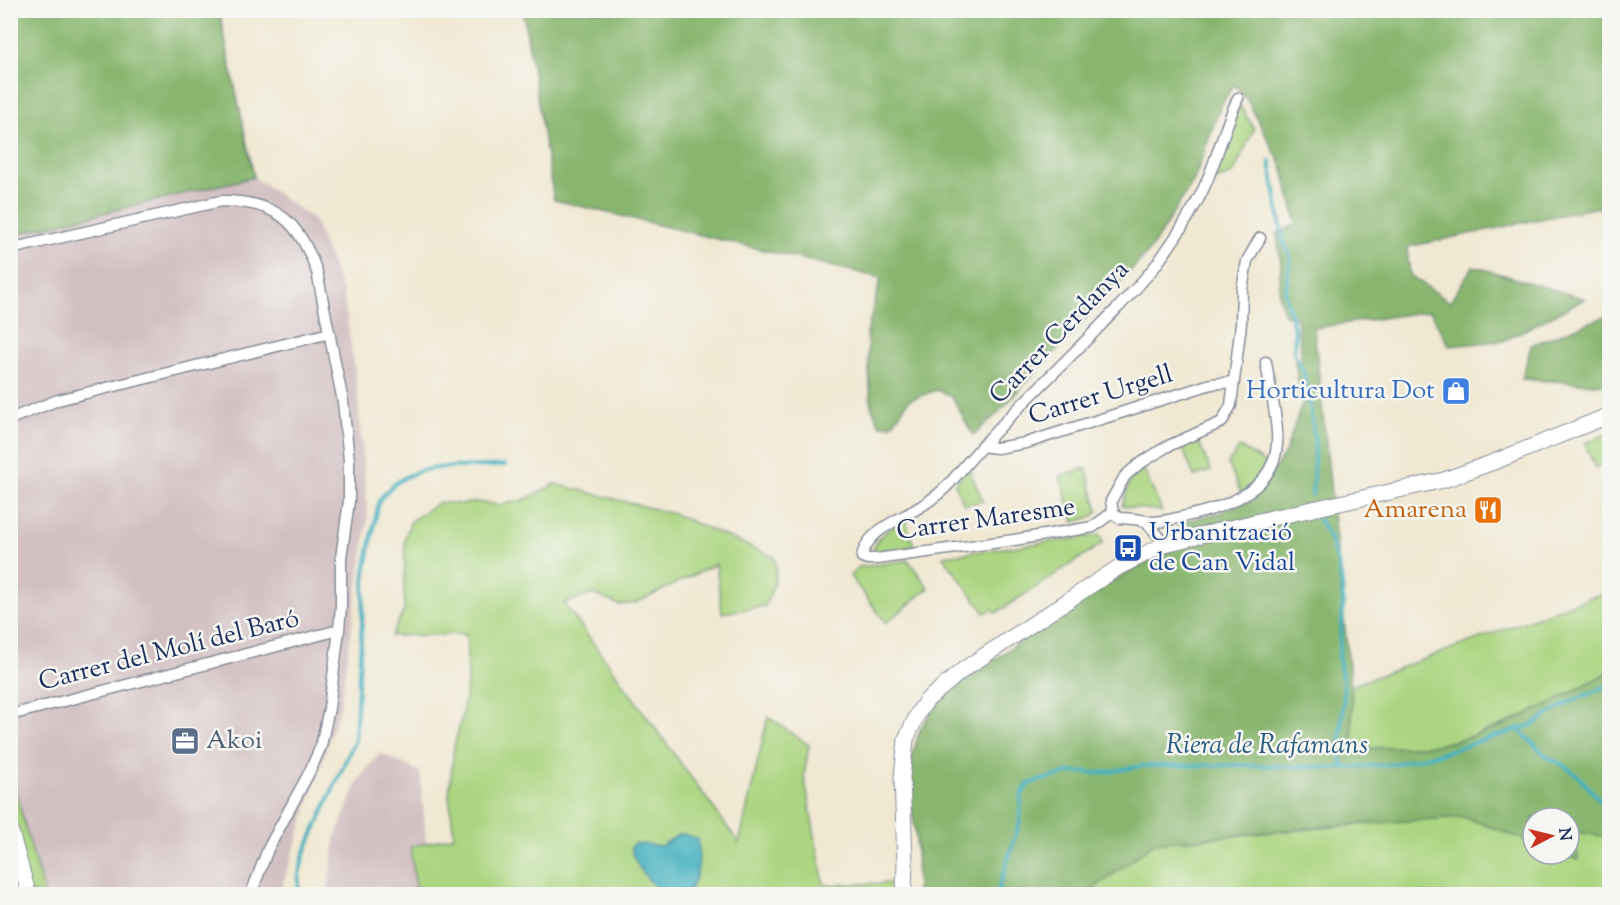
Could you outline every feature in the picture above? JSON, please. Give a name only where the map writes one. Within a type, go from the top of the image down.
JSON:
[{"type":"main road","points":[[904,894],[904,752],[910,729],[927,700],[964,669],[1119,567],[1171,542],[1444,480],[1610,416]]},
{"type":"street","name":"Carrer Cerdanya","points":[[862,557],[863,549],[888,524],[915,511],[948,486],[981,446],[1107,319],[1158,261],[1205,186],[1238,98]]},
{"type":"street","points":[[10,249],[221,201],[242,201],[278,214],[292,224],[309,249],[317,272],[330,333],[343,402],[350,459],[348,501],[341,558],[342,606],[329,708],[321,746],[268,849],[251,894]]},
{"type":"street","points":[[1260,238],[1248,261],[1242,290],[1241,324],[1231,405],[1222,422],[1166,447],[1125,476],[1111,501],[1113,512],[1119,518],[1146,521],[1168,520],[1210,511],[1233,502],[1254,489],[1274,460],[1278,444],[1266,362]]},
{"type":"street","points":[[10,419],[58,400],[330,333]]},
{"type":"street","name":"Carrer Urgell","points":[[981,446],[997,448],[1026,443],[1211,384],[1234,382]]},
{"type":"street","name":"Carrer Maresme","points":[[862,557],[876,558],[1093,527],[1113,512]]},
{"type":"street","points":[[1168,520],[1171,542]]},
{"type":"street","points":[[1146,521],[1171,542]]},
{"type":"street","name":"Carrer del Molí del Baró","points":[[10,715],[339,630]]},
{"type":"street","points":[[10,827],[29,894]]},
{"type":"shaded area","points":[[254,177],[314,220],[343,293],[356,378],[368,517],[340,706],[280,894],[44,894],[11,775],[10,235]]},
{"type":"shaded area","points":[[380,753],[420,772],[431,894],[327,894],[336,835],[359,779]]},
{"type":"green space","points":[[10,11],[219,11],[254,177],[11,235]]},
{"type":"green space","points":[[523,11],[1609,11],[1609,221],[1598,207],[1407,247],[1410,275],[1450,302],[1473,266],[1585,299],[1503,341],[1449,346],[1430,311],[1314,328],[1351,686],[1353,749],[1431,745],[1463,739],[1528,714],[1609,672],[1609,837],[1581,833],[1581,806],[1521,806],[1521,838],[1464,817],[1332,826],[1154,843],[1087,894],[917,894],[911,760],[920,729],[942,697],[1084,596],[1174,549],[1178,523],[1222,512],[1245,501],[1265,484],[1285,453],[1302,404],[1295,361],[1302,360],[1297,318],[1285,315],[1279,297],[1281,263],[1277,234],[1297,224],[1282,166],[1247,100],[1234,84],[1220,107],[1194,180],[1151,249],[995,416],[973,435],[952,397],[937,390],[909,400],[892,425],[880,425],[871,406],[867,332],[881,278],[554,200]]},
{"type":"green space","points":[[1240,105],[1254,129],[1233,174],[1214,180],[1225,140]]},
{"type":"green space","points":[[1609,315],[1609,385],[1522,379],[1531,345]]},
{"type":"green space","points":[[1609,433],[1609,462],[1595,468],[1585,443]]},
{"type":"green space","points":[[1198,440],[1211,471],[1194,476],[1182,447]]},
{"type":"green space","points":[[1240,447],[1267,464],[1251,486],[1241,493],[1228,463]]},
{"type":"green space","points":[[968,467],[983,501],[964,505],[955,484]]},
{"type":"green space","points":[[1086,468],[1098,511],[1092,517],[1074,522],[1060,476]]},
{"type":"green space","points":[[1143,468],[1162,511],[1122,506],[1130,480]]},
{"type":"green space","points":[[555,484],[674,514],[774,557],[776,576],[765,606],[722,613],[716,564],[636,603],[619,605],[594,594],[564,603],[739,843],[768,717],[809,745],[804,776],[824,885],[897,883],[895,894],[417,894],[410,847],[454,836],[449,795],[454,747],[468,679],[466,634],[391,636],[404,610],[405,538],[411,521],[439,502],[462,504],[477,502],[500,505],[524,500]]},
{"type":"green space","points":[[905,520],[914,546],[874,552],[876,542],[880,537]]},
{"type":"green space","points":[[1100,535],[1103,543],[996,613],[992,609],[985,613],[943,556]]},
{"type":"green space","points":[[908,560],[929,588],[886,623],[850,576],[859,567]]},
{"type":"green space","points":[[1609,592],[1609,672],[1527,714],[1463,739],[1420,747],[1353,749],[1351,686]]},
{"type":"green space","points":[[11,775],[44,894],[11,894]]},
{"type":"green space","points":[[1609,802],[1609,894],[1087,894],[1154,843],[1521,810],[1521,866],[1581,866],[1581,806],[1565,806]]},
{"type":"water","points":[[684,834],[698,839],[699,861],[694,882],[685,894],[663,892],[645,876],[631,848],[635,843],[661,846],[678,835]]},
{"type":"waterway","points":[[1270,161],[1283,240],[1290,255],[1285,293],[1295,332],[1294,353],[1303,371],[1315,443],[1312,495]]},
{"type":"waterway","points":[[298,894],[299,874],[304,854],[355,740],[365,572],[379,501],[391,487],[405,477],[420,471],[436,468],[505,465]]},
{"type":"waterway","points":[[1319,520],[1334,549],[1343,592],[1339,658],[1344,690],[1340,741],[1343,768]]},
{"type":"waterway","name":"Riera de Rafamans","points":[[997,894],[1020,821],[1021,796],[1028,784],[1071,772],[1100,773],[1142,766],[1240,765],[1343,768],[1394,764],[1442,753],[1532,725],[1569,702],[1610,685]]},
{"type":"waterway","points":[[1517,728],[1546,756],[1578,776],[1610,811]]},
{"type":"place","name":"Horticultura Dot","points":[[1456,391]]},
{"type":"place","name":"Amarena","points":[[1488,510]]},
{"type":"place","name":"Urbanització de Can Vidal","points":[[1128,548]]},
{"type":"place","name":"Akoi","points":[[185,741]]}]
